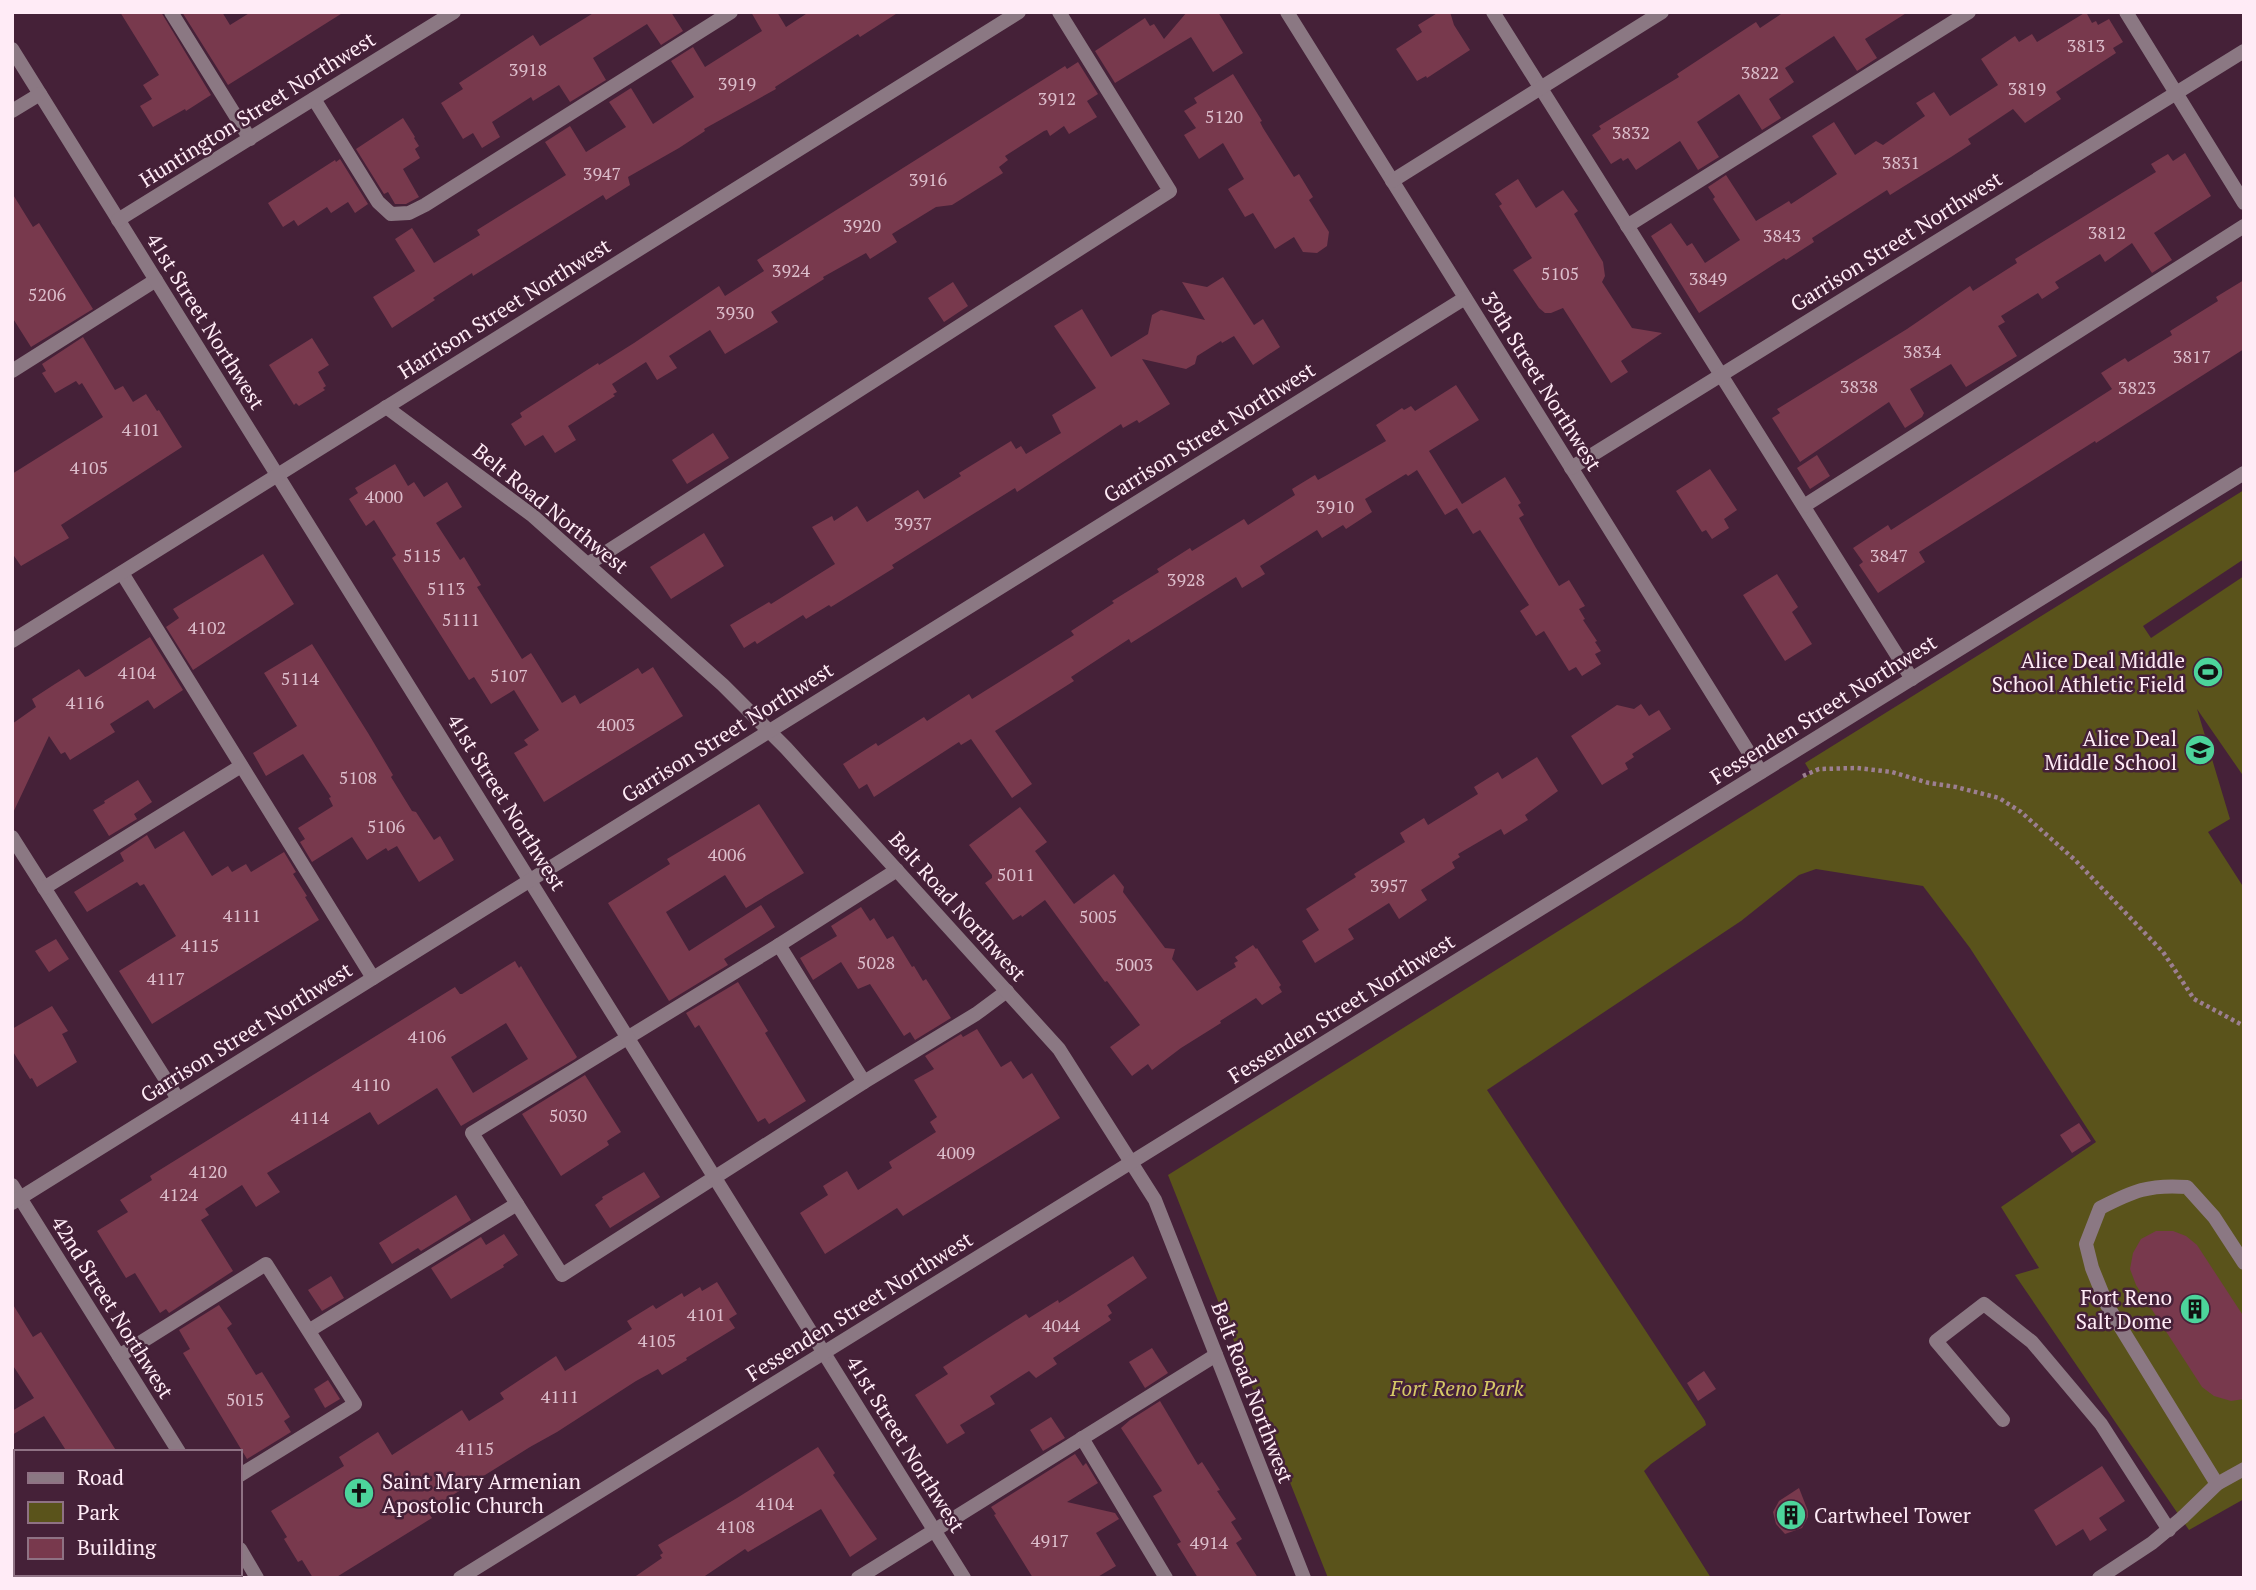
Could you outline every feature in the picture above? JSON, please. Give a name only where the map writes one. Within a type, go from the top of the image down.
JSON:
[{"type":"street","points":[[172,12],[250,138]]},
{"type":"street","name":"Huntington Street Northwest","points":[[118,220],[454,12]]},
{"type":"street","points":[[314,99],[378,202],[391,214],[409,213],[732,12]]},
{"type":"street","name":"Harrison Street Northwest","points":[[12,641],[1019,12]]},
{"type":"street","points":[[588,564],[1170,191],[1059,12]]},
{"type":"street","name":"39th Street Northwest","points":[[1287,12],[1761,772]]},
{"type":"street","points":[[1493,12],[1912,679]]},
{"type":"street","points":[[1392,181],[1662,12]]},
{"type":"street","points":[[1627,226],[1969,12]]},
{"type":"street","points":[[2126,12],[2244,203]]},
{"type":"street","name":"41st Street Northwest","points":[[12,50],[964,1578]]},
{"type":"street","name":"Garrison Street Northwest","points":[[1571,468],[2244,51]]},
{"type":"street","points":[[12,111],[40,94]]},
{"type":"street","points":[[1804,506],[2244,226]]},
{"type":"street","points":[[12,371],[156,280]]},
{"type":"street","name":"Garrison Street Northwest","points":[[16,1200],[1465,298]]},
{"type":"street","name":"Belt Road Northwest","points":[[386,407],[495,487],[588,564],[723,685],[769,730],[1065,1058],[1155,1200],[1304,1578]]},
{"type":"street","name":"Fessenden Street Northwest","points":[[460,1578],[2244,474]]},
{"type":"street","points":[[122,573],[373,978]]},
{"type":"street","points":[[44,888],[242,766]]},
{"type":"street","points":[[12,837],[178,1099]]},
{"type":"street","points":[[897,870],[472,1133],[562,1275],[864,1082],[976,1014],[1007,991]]},
{"type":"street","points":[[779,945],[864,1082]]},
{"type":"street","name":"42nd Street Northwest","points":[[12,1185],[16,1200],[178,1450]]},
{"type":"street","points":[[2217,1484],[2107,1305],[2092,1268],[2086,1244],[2101,1208],[2130,1192],[2161,1185],[2186,1187],[2214,1217],[2244,1263]]},
{"type":"street","points":[[310,1330],[517,1205]]},
{"type":"street","points":[[119,1356],[266,1264],[355,1404],[242,1474]]},
{"type":"street","points":[[2003,1420],[1936,1341],[1984,1304],[2032,1342],[2101,1424],[2169,1530]]},
{"type":"street","points":[[858,1578],[1216,1355]]},
{"type":"street","points":[[1082,1438],[1166,1578]]},
{"type":"street","points":[[2099,1578],[2169,1530],[2217,1484],[2244,1469]]},
{"type":"street","points":[[242,1552],[257,1578]]},
{"type":"path","points":[[1802,776],[1819,769],[1857,768],[1892,772],[1999,798],[2021,812],[2075,860],[2162,952],[2194,999],[2244,1026]]},
{"type":"green space","name":"Fort Reno Park","points":[[2244,490],[2244,559],[2143,626],[2151,638],[2244,576],[2244,777],[2197,709],[2230,819],[2208,832],[2244,888],[2244,1499],[2189,1530],[2015,1275],[2039,1268],[2001,1207],[2096,1142],[1970,948],[1923,886],[1816,869],[1799,875],[1741,921],[1487,1090],[1705,1421],[1706,1425],[1644,1471],[1711,1578],[1328,1578],[1168,1175],[1811,773],[1805,763]]},
{"type":"building","points":[[120,12],[161,12],[211,95],[153,127],[140,106],[152,99],[143,85],[159,75]]},
{"type":"building","points":[[182,12],[222,12],[230,25],[251,12],[344,12],[228,85]]},
{"type":"building","points":[[595,12],[671,12],[683,31],[661,45],[647,24],[593,58],[606,80],[570,102],[559,85],[533,101],[531,97],[492,122],[500,137],[482,148],[473,133],[463,139],[441,103],[463,89],[459,83],[533,35],[540,46]]},
{"type":"building","points":[[751,12],[777,12],[786,27],[809,12],[899,12],[860,37],[858,34],[775,87],[776,89],[704,129],[705,131],[679,148],[628,177],[630,185],[606,200],[603,195],[473,276],[472,273],[392,328],[373,297],[415,271],[395,239],[412,228],[434,263],[480,235],[477,230],[566,175],[545,142],[570,126],[586,152],[626,127],[609,102],[631,88],[653,124],[694,97],[671,61],[693,47],[705,67],[762,31]]},
{"type":"building","points":[[1187,12],[1218,12],[1243,53],[1213,72],[1191,37],[1115,83],[1095,51],[1145,18],[1150,26],[1154,24],[1164,39]]},
{"type":"building","points":[[1439,12],[1450,12],[1454,25],[1470,50],[1427,78],[1426,76],[1417,81],[1396,49],[1422,32],[1418,25]]},
{"type":"building","points":[[1784,12],[1908,12],[1865,39],[1877,58],[1857,71],[1834,36],[1785,68],[1794,82],[1769,99],[1781,118],[1762,130],[1739,94],[1697,122],[1719,157],[1698,170],[1680,141],[1636,170],[1628,158],[1623,161],[1621,158],[1611,164],[1592,135],[1601,129],[1599,126],[1679,77],[1677,74],[1756,22],[1760,28]]},
{"type":"building","points":[[2086,12],[2092,23],[2096,21],[2098,25],[2109,19],[2123,42],[2113,48],[2116,53],[2056,92],[2061,99],[2025,123],[2013,109],[1968,139],[1971,144],[1951,157],[1890,195],[1887,190],[1812,238],[1814,242],[1786,260],[1784,258],[1699,313],[1651,236],[1671,223],[1687,246],[1692,243],[1705,263],[1740,240],[1708,187],[1726,175],[1756,221],[1789,201],[1791,204],[1837,174],[1812,136],[1834,122],[1855,155],[1876,141],[1883,145],[1925,116],[1916,103],[1934,92],[1950,116],[1998,85],[1981,59],[2015,36],[2019,42],[2032,34],[2037,42]]},
{"type":"building","points":[[1078,62],[1098,94],[1087,101],[1097,117],[1069,134],[1064,126],[1050,136],[1047,130],[1044,131],[1005,156],[1008,160],[999,167],[1003,173],[952,205],[936,207],[892,234],[897,242],[870,259],[866,253],[823,277],[824,279],[771,312],[778,322],[725,354],[710,330],[669,356],[677,368],[657,380],[646,362],[612,384],[617,392],[613,394],[615,396],[568,426],[576,440],[555,453],[543,435],[525,446],[511,424],[522,417],[520,413],[634,343],[719,286],[725,296],[764,271],[757,260],[1065,66],[1067,69]]},
{"type":"building","points":[[1233,74],[1294,177],[1299,174],[1313,197],[1309,200],[1329,232],[1327,246],[1317,253],[1303,252],[1294,237],[1275,249],[1253,213],[1245,217],[1228,189],[1244,179],[1223,143],[1199,159],[1184,135],[1196,128],[1184,111],[1197,103],[1194,98]]},
{"type":"building","points":[[403,118],[419,146],[415,149],[420,158],[403,169],[419,197],[406,204],[395,204],[388,192],[384,194],[356,149]]},
{"type":"building","points":[[2185,153],[2211,196],[2154,233],[2172,260],[2152,273],[2132,243],[2105,262],[2100,254],[2055,282],[2059,288],[2042,299],[2038,293],[2001,316],[2005,322],[1998,326],[2017,356],[1966,387],[1951,364],[1910,389],[1924,413],[1922,417],[1905,428],[1889,402],[1800,462],[1772,418],[1780,413],[1777,409],[1907,329],[1970,286],[1973,291],[2017,263],[2015,259],[2156,172],[2151,164],[2168,154],[2173,161]]},
{"type":"building","points":[[340,159],[368,204],[355,213],[348,202],[331,213],[327,207],[298,226],[294,220],[283,227],[268,203]]},
{"type":"building","points":[[1518,179],[1536,208],[1563,190],[1578,211],[1574,214],[1603,262],[1605,276],[1602,282],[1632,328],[1662,333],[1621,361],[1628,372],[1611,383],[1563,308],[1545,313],[1513,270],[1532,258],[1499,206],[1502,204],[1495,194]]},
{"type":"building","points":[[12,193],[33,227],[39,223],[93,309],[31,347],[12,317]]},
{"type":"building","points":[[1223,277],[1254,325],[1263,319],[1280,347],[1253,365],[1234,336],[1197,356],[1195,364],[1186,369],[1142,359],[1170,404],[1139,423],[1137,420],[1123,428],[1121,424],[1017,492],[1015,488],[892,565],[894,568],[831,607],[829,605],[806,619],[803,615],[757,644],[755,641],[744,648],[730,625],[769,602],[771,604],[835,564],[812,527],[832,516],[834,521],[857,506],[867,522],[918,490],[924,499],[961,476],[959,473],[1011,441],[1016,449],[1021,446],[1026,454],[1061,433],[1052,415],[1096,388],[1054,326],[1082,309],[1111,357],[1148,334],[1152,315],[1161,310],[1205,320],[1182,282],[1207,287]]},
{"type":"building","points":[[2244,280],[2244,349],[1919,552],[1925,562],[1878,593],[1859,565],[1863,562],[1853,548],[1888,525],[1891,530],[2112,389],[2101,373],[2125,358],[2128,362],[2172,335],[2170,331],[2218,301],[2216,297]]},
{"type":"building","points":[[953,282],[968,306],[944,322],[928,298]]},
{"type":"building","points":[[83,337],[115,390],[123,386],[133,402],[146,394],[182,447],[61,525],[69,538],[21,566],[12,553],[12,474],[103,417],[82,383],[79,385],[76,381],[55,393],[42,373],[46,371],[42,364]]},
{"type":"building","points":[[312,338],[329,365],[318,372],[326,386],[323,388],[325,390],[299,406],[296,403],[294,405],[269,365]]},
{"type":"building","points":[[1456,385],[1479,420],[1429,451],[1462,504],[1505,477],[1521,503],[1518,505],[1524,515],[1519,518],[1559,586],[1569,580],[1585,606],[1579,609],[1601,651],[1595,654],[1601,664],[1582,676],[1576,667],[1569,671],[1544,631],[1536,636],[1520,611],[1529,605],[1480,530],[1473,534],[1457,508],[1445,515],[1417,470],[1365,499],[1372,512],[1346,529],[1343,525],[1322,538],[1317,530],[1260,566],[1265,574],[1242,588],[1236,577],[1131,643],[1129,639],[1071,677],[1074,681],[995,731],[1032,784],[1012,798],[971,739],[961,745],[959,742],[874,797],[867,784],[859,789],[843,764],[924,717],[927,721],[969,694],[972,699],[1074,635],[1071,631],[1190,548],[1192,551],[1244,519],[1248,525],[1295,495],[1292,489],[1315,475],[1318,480],[1386,441],[1376,425],[1402,408],[1404,410],[1411,406],[1415,411]]},
{"type":"building","points":[[713,433],[729,458],[687,484],[672,460]]},
{"type":"building","points":[[1817,455],[1830,476],[1810,489],[1797,468]]},
{"type":"building","points":[[395,464],[408,486],[414,482],[424,497],[447,482],[462,507],[436,523],[460,560],[464,557],[481,585],[477,587],[522,659],[531,653],[562,703],[575,695],[580,704],[638,668],[642,674],[653,667],[683,716],[544,802],[514,753],[528,745],[524,740],[539,730],[514,690],[491,704],[474,677],[469,680],[392,558],[396,555],[374,520],[366,526],[349,499],[358,493],[355,488]]},
{"type":"building","points":[[1710,469],[1737,510],[1724,519],[1729,528],[1712,539],[1706,530],[1702,532],[1676,491]]},
{"type":"building","points":[[704,533],[724,566],[671,599],[650,567]]},
{"type":"building","points":[[263,554],[294,604],[193,670],[166,627],[179,618],[173,609]]},
{"type":"building","points":[[1777,574],[1798,607],[1792,612],[1812,644],[1785,661],[1743,595]]},
{"type":"building","points":[[150,637],[183,690],[154,709],[148,700],[110,724],[115,732],[70,760],[65,752],[61,754],[49,736],[12,815],[12,724],[36,707],[32,699],[55,684],[79,669],[85,677],[88,676]]},
{"type":"building","points":[[312,644],[368,733],[412,811],[416,812],[434,840],[440,836],[454,860],[419,882],[397,846],[388,851],[386,848],[367,860],[352,837],[312,862],[300,842],[305,839],[298,828],[333,806],[329,798],[331,797],[303,754],[266,776],[253,753],[297,726],[264,673]]},
{"type":"building","points":[[1641,704],[1649,716],[1659,710],[1671,729],[1632,754],[1634,757],[1625,763],[1628,769],[1602,785],[1571,736],[1617,705],[1634,709]]},
{"type":"building","points":[[1537,757],[1558,791],[1525,815],[1528,820],[1504,835],[1501,829],[1458,854],[1460,857],[1452,862],[1455,868],[1421,890],[1427,900],[1399,919],[1389,903],[1348,929],[1354,939],[1315,963],[1302,941],[1319,930],[1306,909],[1405,842],[1400,833],[1424,818],[1428,825],[1478,794],[1474,787],[1498,772],[1502,779]]},
{"type":"building","points":[[138,780],[152,802],[134,814],[137,819],[109,836],[93,810]]},
{"type":"building","points":[[759,804],[804,873],[746,908],[725,875],[666,912],[689,951],[761,905],[775,927],[724,959],[728,965],[669,1001],[608,903],[670,864],[667,859]]},
{"type":"building","points":[[1020,807],[1047,842],[1035,851],[1074,904],[1114,874],[1124,887],[1123,892],[1165,948],[1175,949],[1172,959],[1197,991],[1236,967],[1234,963],[1238,961],[1235,957],[1253,945],[1281,985],[1279,987],[1282,992],[1262,1005],[1256,998],[1152,1070],[1148,1064],[1132,1076],[1110,1047],[1140,1025],[1045,900],[1022,917],[1021,915],[1013,920],[985,883],[992,875],[969,845]]},
{"type":"building","points":[[184,831],[212,876],[228,866],[232,872],[246,864],[251,872],[284,852],[319,920],[152,1024],[119,971],[176,936],[144,884],[140,886],[137,882],[87,912],[74,892],[124,861],[120,853],[147,835],[155,849]]},
{"type":"building","points":[[861,907],[870,921],[874,918],[887,939],[893,936],[912,967],[914,966],[923,981],[926,979],[951,1018],[915,1040],[910,1032],[904,1036],[870,984],[858,989],[841,962],[813,980],[800,958],[837,936],[831,926]]},
{"type":"building","points":[[56,939],[69,959],[49,972],[35,951]]},
{"type":"building","points":[[515,961],[519,968],[521,966],[577,1057],[461,1126],[437,1088],[378,1125],[370,1112],[267,1173],[280,1192],[256,1207],[242,1185],[205,1209],[209,1215],[201,1220],[233,1271],[169,1313],[166,1309],[160,1313],[135,1273],[126,1278],[97,1231],[128,1212],[120,1200],[152,1180],[150,1176],[455,987],[462,994]],"holes":[[[506,1023],[528,1059],[473,1093],[451,1057]]]},
{"type":"building","points":[[738,982],[806,1101],[769,1124],[765,1118],[758,1122],[699,1025],[695,1028],[686,1013]]},
{"type":"building","points":[[52,1006],[68,1031],[62,1034],[77,1062],[37,1087],[12,1050],[12,1029]]},
{"type":"building","points":[[977,1029],[1001,1067],[1011,1061],[1023,1079],[1032,1073],[1060,1118],[903,1216],[897,1208],[825,1254],[800,1213],[828,1195],[823,1186],[847,1171],[858,1190],[892,1168],[889,1162],[936,1132],[930,1122],[937,1117],[914,1080],[934,1069],[925,1056],[961,1034],[963,1037]]},
{"type":"building","points":[[585,1075],[621,1132],[607,1141],[609,1145],[561,1176],[522,1114]]},
{"type":"building","points":[[2079,1123],[2091,1141],[2072,1153],[2060,1135]]},
{"type":"building","points":[[644,1172],[660,1197],[610,1228],[595,1205],[602,1197]]},
{"type":"building","points":[[456,1195],[471,1220],[421,1251],[418,1248],[392,1264],[379,1243]]},
{"type":"building","name":"Fort Reno Salt Dome","points":[[2156,1231],[2173,1231],[2186,1236],[2197,1245],[2244,1317],[2244,1399],[2231,1401],[2214,1396],[2202,1387],[2136,1285],[2130,1269],[2133,1253],[2141,1239]]},
{"type":"building","points":[[504,1234],[518,1255],[503,1265],[504,1267],[451,1299],[431,1268],[481,1237],[486,1245]]},
{"type":"building","points":[[1133,1256],[1147,1278],[1107,1305],[1112,1313],[1108,1316],[1111,1320],[1053,1358],[1057,1364],[1036,1378],[1029,1371],[990,1396],[995,1404],[960,1425],[965,1433],[947,1444],[915,1395],[948,1374],[943,1367],[1026,1314],[1029,1318],[1058,1300],[1059,1303]]},
{"type":"building","points":[[331,1276],[344,1298],[322,1311],[308,1290]]},
{"type":"building","points":[[717,1282],[737,1314],[729,1319],[735,1328],[662,1375],[658,1369],[636,1381],[427,1511],[432,1518],[335,1578],[313,1578],[302,1560],[298,1562],[271,1511],[344,1466],[339,1457],[378,1432],[392,1455],[462,1410],[469,1421],[504,1399],[500,1393],[556,1356],[565,1371],[632,1329],[627,1321],[653,1305],[656,1309],[682,1293],[684,1297],[700,1287],[702,1291]]},
{"type":"building","points":[[12,1303],[33,1337],[41,1332],[116,1450],[66,1450],[44,1416],[12,1435],[12,1411],[34,1398],[12,1364]]},
{"type":"building","points":[[219,1305],[232,1324],[227,1328],[256,1375],[262,1372],[290,1417],[284,1421],[291,1432],[247,1459],[183,1353],[190,1349],[179,1330]]},
{"type":"building","points":[[1152,1348],[1168,1373],[1145,1388],[1129,1362]]},
{"type":"building","points":[[1704,1371],[1716,1389],[1698,1401],[1687,1383]]},
{"type":"building","points":[[328,1380],[340,1399],[325,1408],[314,1389]]},
{"type":"building","points":[[1160,1401],[1198,1465],[1202,1462],[1220,1490],[1217,1491],[1236,1519],[1231,1522],[1242,1539],[1236,1543],[1258,1578],[1198,1578],[1177,1544],[1181,1542],[1153,1496],[1162,1491],[1121,1428]]},
{"type":"building","points":[[1051,1417],[1065,1438],[1043,1451],[1030,1430]]},
{"type":"building","points":[[818,1447],[835,1473],[833,1475],[877,1539],[850,1557],[821,1509],[748,1552],[745,1549],[702,1578],[633,1578],[662,1558],[660,1555],[663,1553],[658,1545]]},
{"type":"building","points":[[1075,1454],[1083,1466],[1086,1463],[1098,1483],[1067,1502],[1115,1513],[1119,1519],[1096,1533],[1116,1566],[1096,1578],[1033,1578],[991,1507]]},
{"type":"building","points":[[2102,1466],[2125,1501],[2099,1518],[2107,1530],[2090,1541],[2083,1529],[2056,1546],[2034,1510]]},
{"type":"building","name":"Cartwheel Tower","points":[[1799,1488],[1808,1517],[1802,1528],[1785,1534],[1776,1524],[1773,1512],[1779,1501]]},
{"type":"place","name":"Alice Deal Middle School Athletic Field","points":[[2208,672]]},
{"type":"place","name":"Alice Deal Middle School","points":[[2200,750]]},
{"type":"place","name":"Fort Reno Salt Dome","points":[[2195,1309]]},
{"type":"place","name":"Saint Mary Armenian Apostolic Church","points":[[359,1493]]},
{"type":"place","name":"Cartwheel Tower","points":[[1791,1515]]}]
